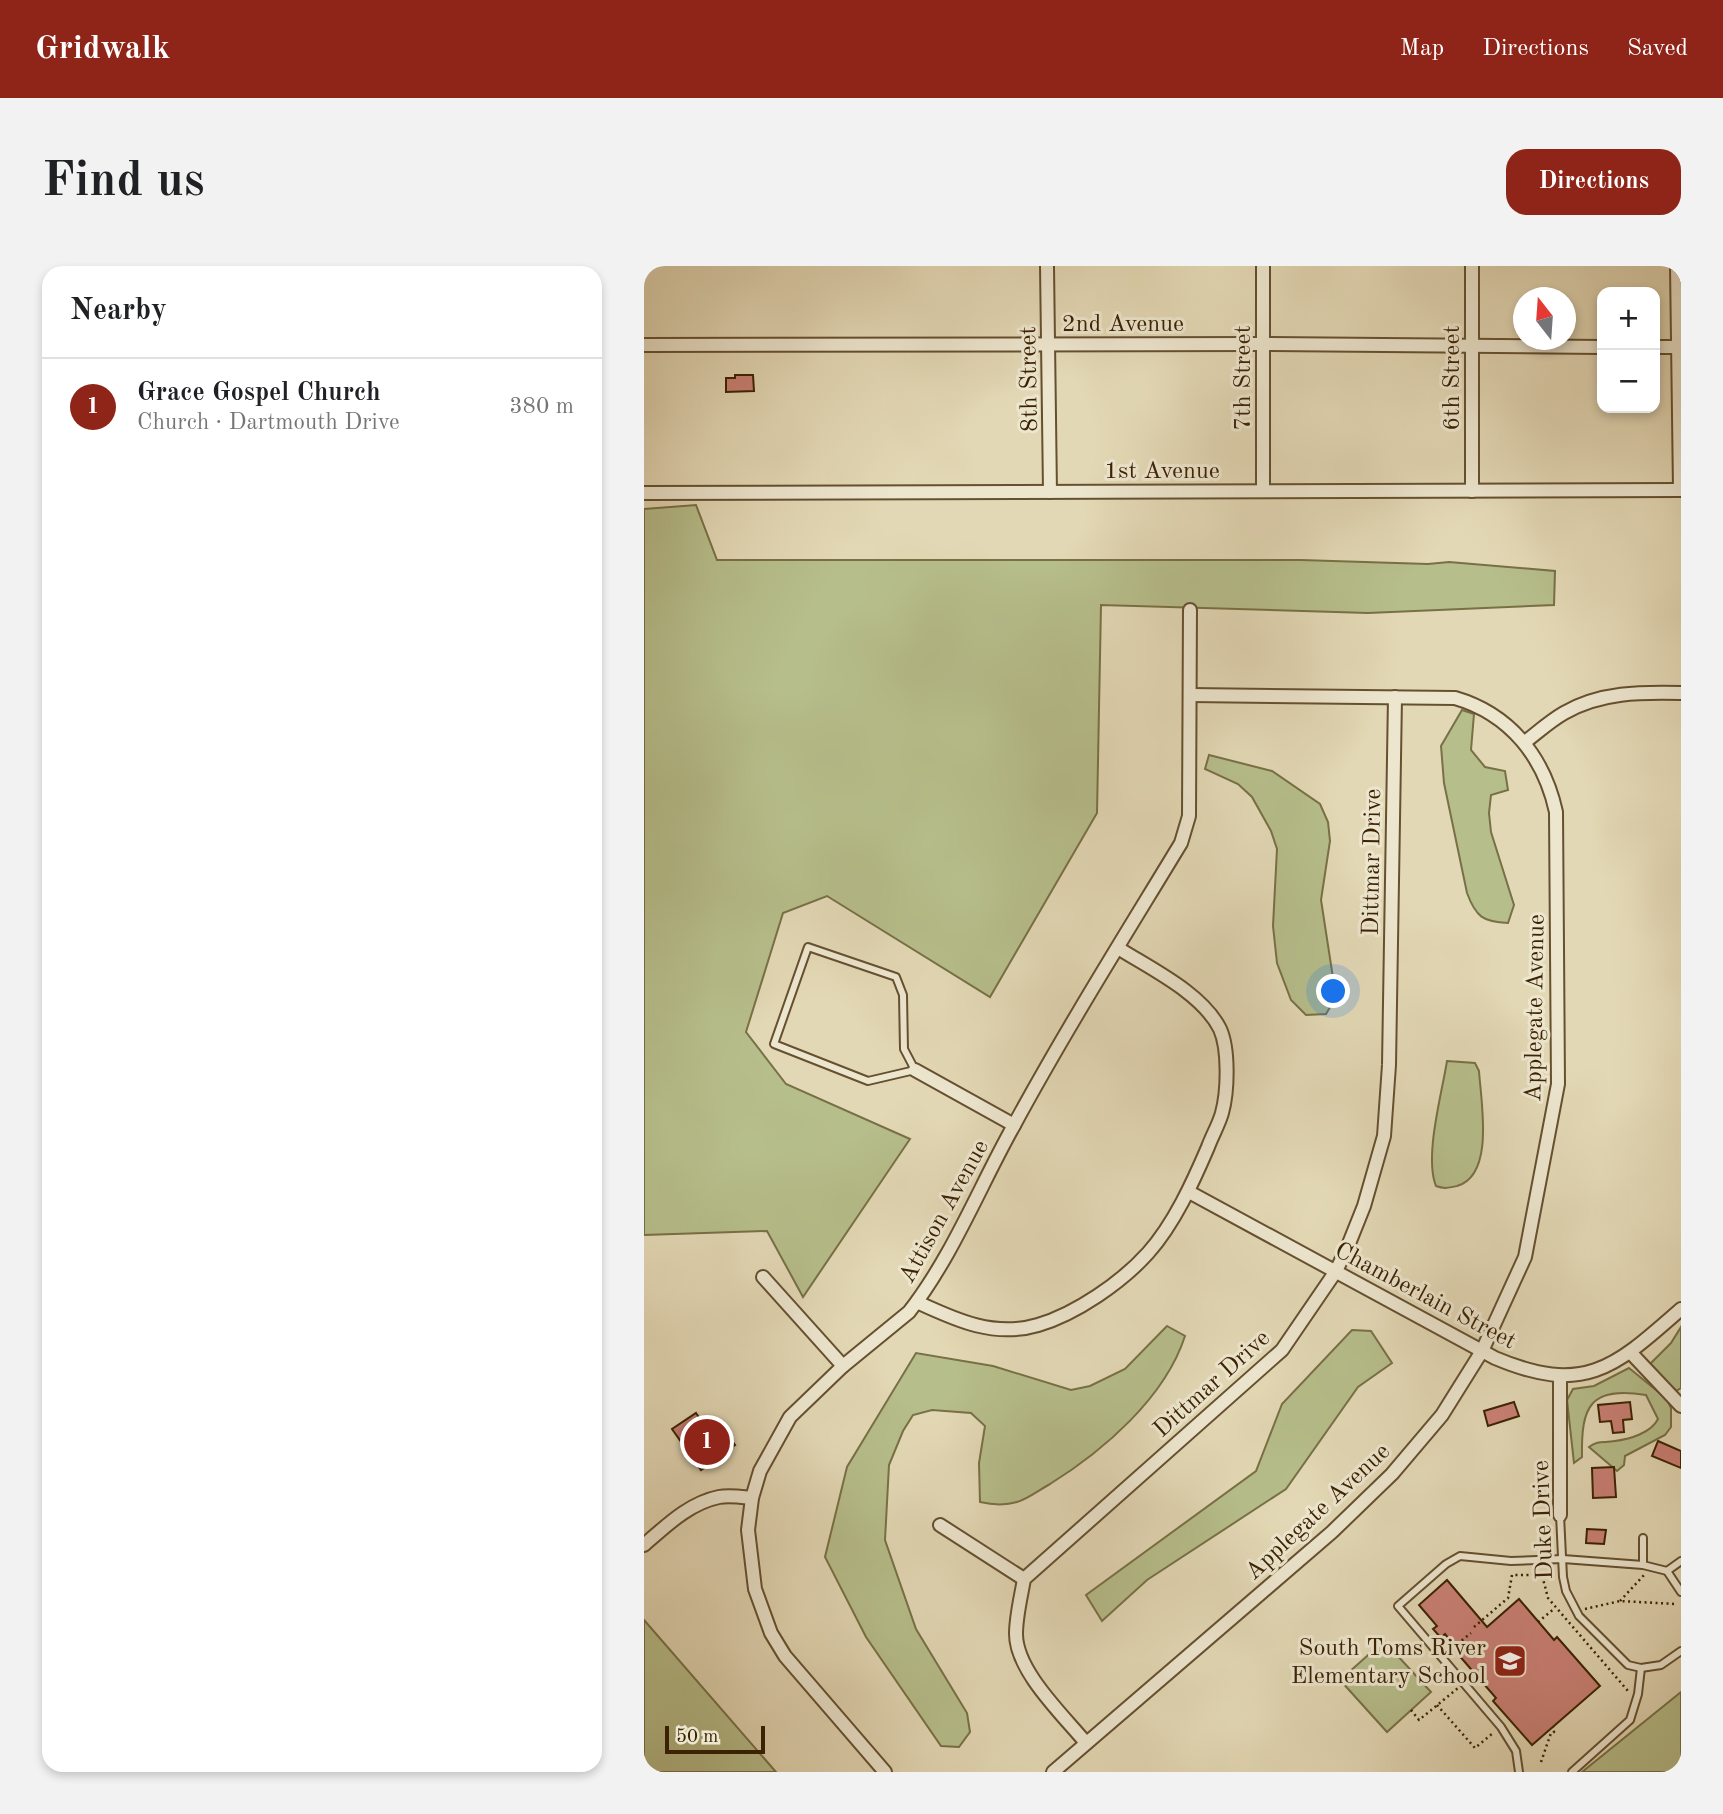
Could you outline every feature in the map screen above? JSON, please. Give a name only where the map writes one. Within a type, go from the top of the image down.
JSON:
[{"type":"street","name":"8th Street","points":[[1047,266],[1050,492]]},
{"type":"street","name":"7th Street","points":[[1263,266],[1263,491]]},
{"type":"street","name":"6th Street","points":[[1472,266],[1472,491]]},
{"type":"street","points":[[1677,266],[1681,490]]},
{"type":"street","name":"2nd Avenue","points":[[644,345],[1263,344],[1597,347]]},
{"type":"street","points":[[1660,347],[1679,348]]},
{"type":"street","name":"1st Avenue","points":[[644,493],[1681,490]]},
{"type":"street","name":"Attison Avenue","points":[[885,1772],[785,1656],[771,1633],[755,1589],[750,1556],[748,1530],[752,1497],[760,1471],[789,1417],[917,1302],[935,1274],[1014,1125],[1181,843],[1189,816],[1190,610]]},
{"type":"street","points":[[1525,742],[1563,714],[1607,696],[1640,691],[1681,693]]},
{"type":"street","name":"Applegate Avenue","points":[[1053,1772],[1332,1532],[1392,1474],[1442,1415],[1482,1351],[1525,1257],[1558,1084],[1556,812],[1552,792],[1539,762],[1525,742],[1506,723],[1474,704],[1455,698],[1190,695]]},
{"type":"street","name":"Dittmar Drive","points":[[1024,1579],[1282,1350],[1336,1271],[1364,1206],[1384,1136],[1390,1052],[1395,697]]},
{"type":"street","points":[[917,1302],[963,1324],[1004,1330],[1037,1325],[1056,1318],[1106,1290],[1149,1252],[1189,1192],[1222,1112],[1226,1087],[1226,1047],[1213,1017],[1202,1003],[1118,947]]},
{"type":"street","points":[[915,1070],[1014,1125]]},
{"type":"street","name":"Chamberlain Street","points":[[1189,1192],[1482,1351],[1530,1371],[1560,1376],[1584,1374],[1611,1364],[1631,1353],[1681,1309]]},
{"type":"street","points":[[763,1277],[843,1366]]},
{"type":"street","points":[[1631,1353],[1681,1406]]},
{"type":"street","name":"Duke Drive","points":[[1560,1376],[1560,1515]]},
{"type":"street","points":[[644,1545],[688,1508],[720,1497],[752,1497]]},
{"type":"street","points":[[940,1525],[1024,1579],[1017,1621],[1018,1651],[1028,1673],[1086,1743]]},
{"type":"lane","points":[[808,947],[896,977],[903,995],[904,1049],[915,1070],[867,1082],[774,1044],[808,947]]},
{"type":"lane","name":"Duke Drive","points":[[1560,1515],[1566,1591],[1579,1616],[1622,1660],[1628,1665],[1641,1668]]},
{"type":"lane","points":[[1643,1538],[1643,1565]]},
{"type":"lane","points":[[1519,1772],[1516,1751],[1502,1727],[1398,1605],[1446,1564],[1460,1556],[1511,1561],[1563,1559],[1643,1565],[1667,1571],[1681,1592]]},
{"type":"lane","points":[[1667,1571],[1681,1562]]},
{"type":"lane","points":[[1572,1772],[1630,1720],[1638,1694],[1641,1668],[1661,1665],[1681,1651]]},
{"type":"path","points":[[1474,1627],[1508,1598],[1512,1575],[1542,1575],[1548,1598],[1555,1608],[1629,1692]]},
{"type":"path","points":[[1620,1601],[1644,1575]]},
{"type":"path","points":[[1584,1609],[1620,1601],[1676,1604]]},
{"type":"path","points":[[1538,1622],[1555,1608]]},
{"type":"path","points":[[1447,1653],[1471,1633]]},
{"type":"path","points":[[1411,1710],[1419,1720],[1461,1686]]},
{"type":"path","points":[[1437,1705],[1475,1748],[1502,1727]]},
{"type":"path","points":[[1541,1762],[1551,1733],[1554,1732],[1553,1727]]},
{"type":"path","points":[[644,1769],[649,1772]]},
{"type":"green space","points":[[696,505],[717,560],[1449,562],[1555,571],[1554,605],[1368,613],[1101,605],[1097,813],[990,997],[827,896],[783,913],[746,1032],[786,1084],[910,1139],[803,1297],[767,1231],[644,1235],[644,509]]},
{"type":"green space","points":[[1462,710],[1474,714],[1471,750],[1485,767],[1505,771],[1508,790],[1491,795],[1489,813],[1491,832],[1514,905],[1508,923],[1482,917],[1477,913],[1467,893],[1444,783],[1441,746]]},
{"type":"green space","points":[[1209,755],[1272,771],[1320,804],[1328,822],[1330,841],[1321,900],[1336,997],[1326,1014],[1306,1015],[1291,1000],[1277,963],[1273,926],[1277,849],[1271,831],[1252,797],[1238,784],[1205,769]]},
{"type":"green space","points":[[1447,1061],[1475,1063],[1479,1071],[1483,1136],[1477,1168],[1469,1179],[1457,1186],[1444,1188],[1436,1186],[1432,1159],[1435,1125]]},
{"type":"green space","points":[[1167,1326],[1185,1336],[1176,1359],[1147,1401],[1130,1421],[1091,1456],[1021,1501],[1003,1505],[980,1502],[979,1463],[985,1426],[971,1413],[932,1410],[913,1415],[903,1431],[889,1465],[885,1540],[916,1629],[967,1713],[970,1732],[959,1747],[941,1746],[866,1637],[825,1557],[847,1467],[916,1353],[993,1366],[1071,1390],[1090,1386],[1125,1369]]},
{"type":"green space","points":[[1681,1327],[1681,1388],[1674,1392],[1648,1366],[1671,1343]]},
{"type":"green space","points":[[1352,1330],[1371,1331],[1392,1363],[1358,1387],[1286,1489],[1147,1580],[1102,1621],[1086,1595],[1256,1471],[1282,1404]]},
{"type":"green space","points":[[1629,1368],[1667,1399],[1671,1408],[1671,1427],[1665,1435],[1625,1456],[1624,1465],[1617,1471],[1589,1447],[1639,1434],[1650,1428],[1658,1419],[1646,1395],[1627,1393],[1601,1397],[1587,1413],[1582,1457],[1574,1463],[1567,1400],[1573,1389],[1594,1386]]},
{"type":"green space","points":[[644,1620],[776,1772],[644,1772]]},
{"type":"green space","points":[[1384,1641],[1431,1692],[1387,1732],[1340,1680]]},
{"type":"green space","points":[[1681,1692],[1681,1772],[1582,1772]]},
{"type":"building","points":[[735,375],[753,375],[754,391],[726,392],[726,378],[735,378]]},
{"type":"building","points":[[1514,1402],[1519,1416],[1488,1426],[1484,1411]]},
{"type":"building","points":[[1630,1402],[1632,1419],[1623,1420],[1624,1432],[1613,1433],[1611,1421],[1600,1422],[1598,1405]]},
{"type":"building","points":[[696,1413],[714,1439],[725,1431],[735,1445],[701,1470],[672,1429]]},
{"type":"building","points":[[1658,1441],[1681,1451],[1681,1468],[1652,1456]]},
{"type":"building","points":[[1614,1467],[1616,1497],[1593,1498],[1592,1468]]},
{"type":"building","points":[[1587,1529],[1606,1530],[1604,1544],[1586,1543]]},
{"type":"building","points":[[1447,1580],[1487,1627],[1519,1599],[1554,1640],[1557,1637],[1600,1686],[1532,1745],[1493,1701],[1496,1698],[1457,1653],[1459,1651],[1445,1634],[1441,1638],[1433,1629],[1437,1626],[1419,1605]]},
{"type":"place","name":"Grace Gospel Church","points":[[707,1442]]},
{"type":"place","name":"South Toms River Elementary School","points":[[1510,1661]]}]
